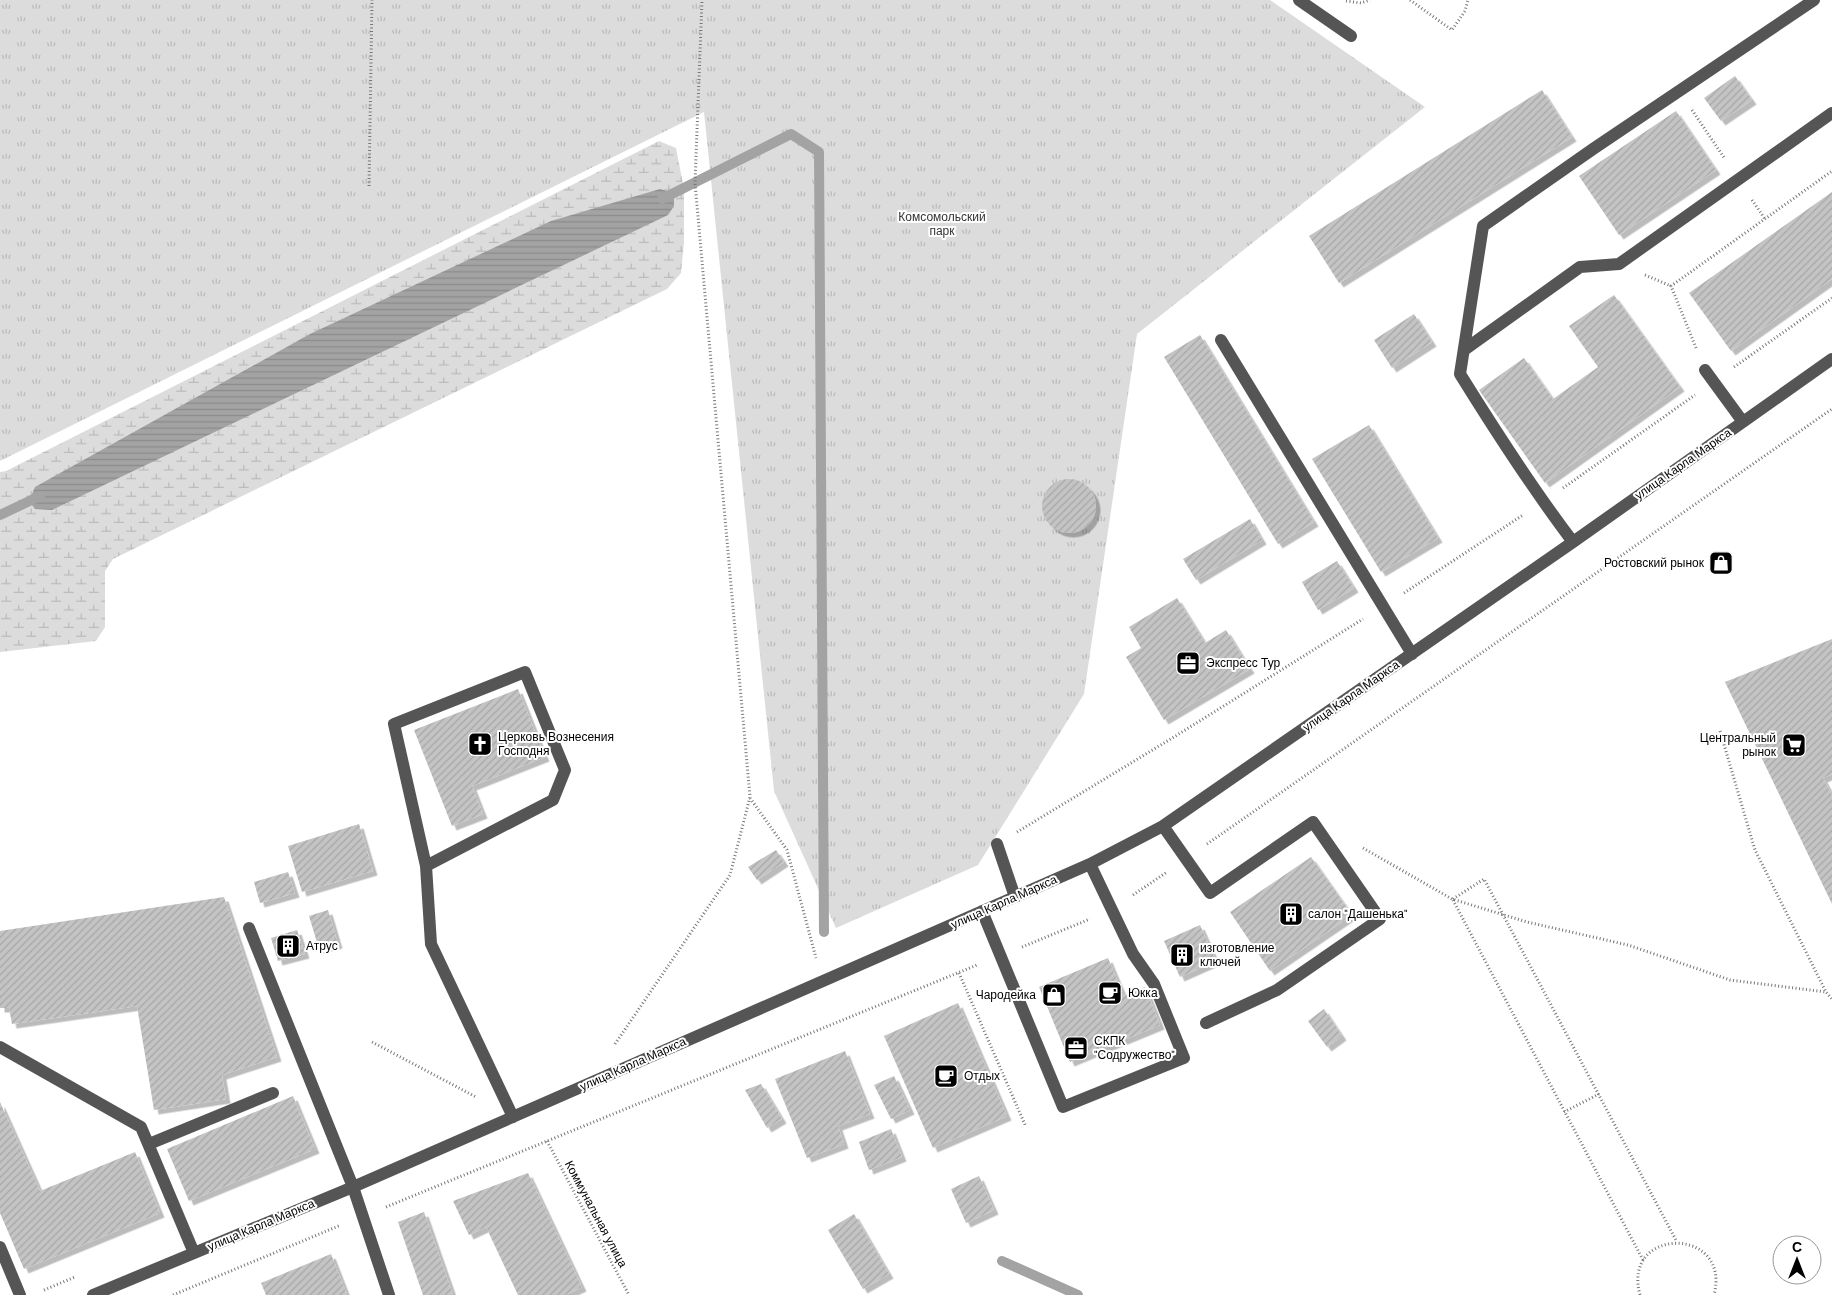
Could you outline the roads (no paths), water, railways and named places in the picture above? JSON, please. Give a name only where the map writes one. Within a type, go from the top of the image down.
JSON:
[{"type":"street","points":[[1300,0],[1351,36]]},
{"type":"street","points":[[1573,542],[1543,502],[1460,374],[1482,226],[1814,0]]},
{"type":"street","points":[[1464,350],[1580,267],[1619,264],[1832,113]]},
{"type":"street","points":[[1221,340],[1412,654]]},
{"type":"street","name":"улица Карла Маркса","points":[[93,1295],[353,1187],[513,1117],[1090,864],[1164,826],[1573,542],[1832,359]]},
{"type":"street","points":[[1705,370],[1743,422]]},
{"type":"street","points":[[426,866],[553,800],[564,770],[525,672],[394,724],[426,866],[431,944],[513,1117]]},
{"type":"street","points":[[1164,826],[1210,893],[1313,822],[1380,920],[1278,990],[1206,1023]]},
{"type":"street","points":[[997,844],[1015,897]]},
{"type":"street","points":[[982,911],[1063,1108],[1184,1058],[1154,984],[1133,954],[1090,864]]},
{"type":"street","points":[[249,928],[353,1187],[389,1295]]},
{"type":"street","points":[[0,1047],[142,1127],[194,1253]]},
{"type":"street","points":[[148,1144],[273,1093]]},
{"type":"street","points":[[0,1247],[20,1295]]},
{"type":"waterway","points":[[662,199],[791,134],[819,152],[824,932]]},
{"type":"waterway","points":[[0,515],[40,496]]},
{"type":"waterway","points":[[1002,1261],[1078,1295]]},
{"type":"place","name":"Ростовский рынок","points":[[1721,563]]},
{"type":"place","name":"Экспресс Тур","points":[[1188,663]]},
{"type":"place","name":"Церковь Вознесения Господня","points":[[480,744]]},
{"type":"place","name":"Центральный рынок","points":[[1794,745]]},
{"type":"place","name":"салон \"Дашенька\"","points":[[1291,914]]},
{"type":"place","name":"Атрус","points":[[288,946]]},
{"type":"place","name":"изготовление ключей","points":[[1182,955]]},
{"type":"place","name":"Юкка","points":[[1110,993]]},
{"type":"place","name":"Чародейка","points":[[1054,995]]},
{"type":"place","name":"СКПК \"Содружество\"","points":[[1076,1048]]},
{"type":"place","name":"Отдых","points":[[946,1076]]},
{"type":"park label","name":"Комсомольский парк","points":[[942,224]]}]
